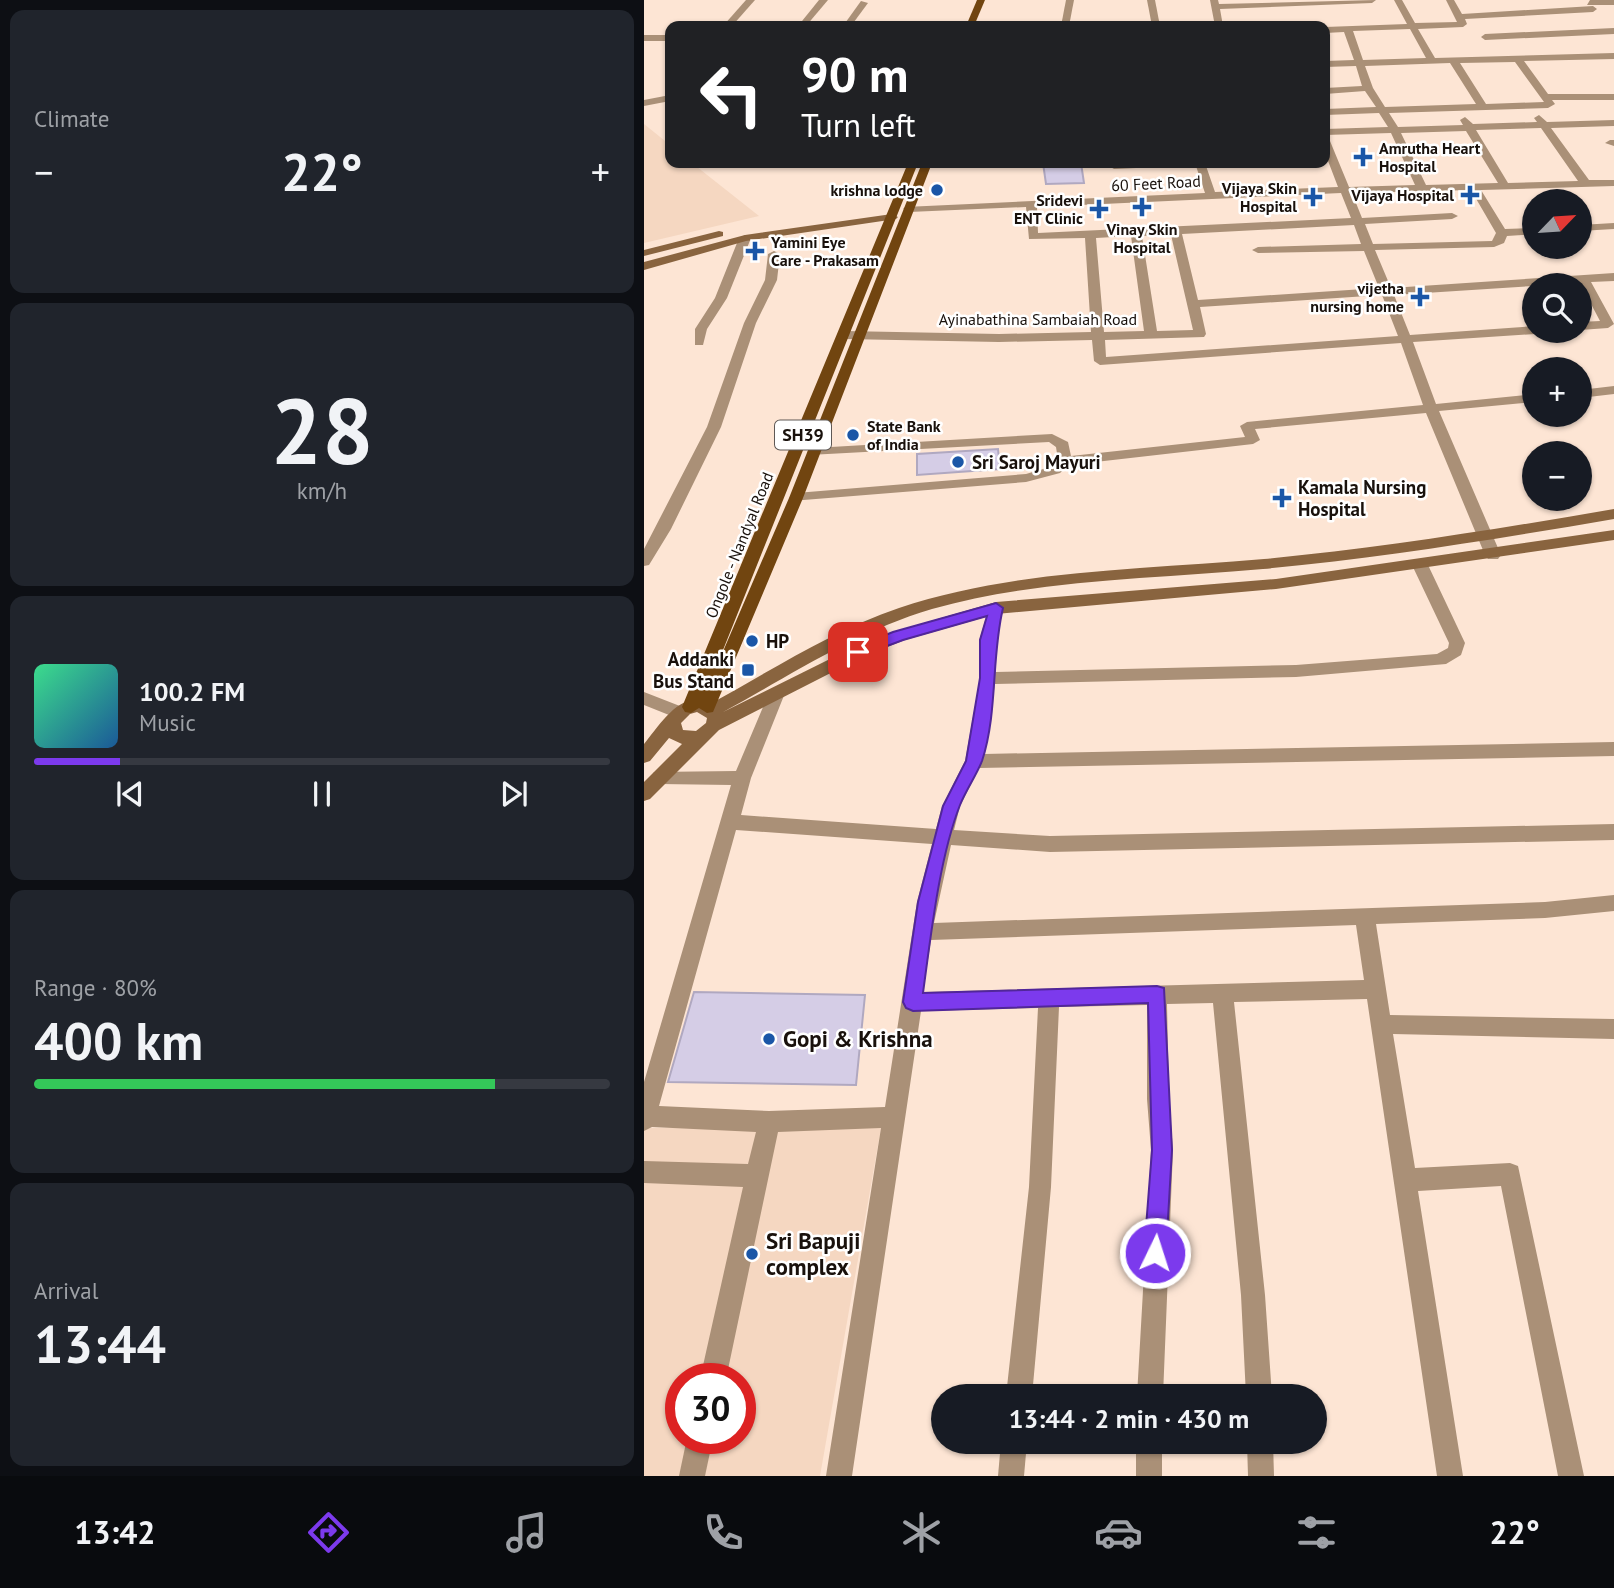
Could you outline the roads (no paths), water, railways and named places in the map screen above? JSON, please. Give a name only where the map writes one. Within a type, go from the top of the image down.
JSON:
[{"type":"main road","points":[[972,21],[981,0]]},
{"type":"main road","points":[[984,21],[992,0]]},
{"type":"main road","name":"Ongole - Nandyal Road","points":[[696,714],[796,498],[860,336],[901,213],[912,168]]},
{"type":"main road","name":"Ongole - Nandyal Road","points":[[696,714],[845,335],[924,168]]},
{"type":"main road","points":[[644,266],[745,238],[901,213]]},
{"type":"main road","points":[[644,253],[695,239],[784,222],[901,213]]},
{"type":"main road","points":[[699,737],[681,738],[672,729],[869,625],[929,604],[989,590],[1280,563],[1487,536],[1614,514]]},
{"type":"main road","points":[[644,756],[696,714],[777,693],[888,640],[996,608],[1276,584],[1493,555],[1614,535]]},
{"type":"main road","points":[[696,714],[699,737]]},
{"type":"main road","points":[[644,794],[699,737]]},
{"type":"street","points":[[732,21],[751,0]]},
{"type":"street","points":[[806,21],[824,0]]},
{"type":"street","points":[[1066,21],[1070,0]]},
{"type":"street","points":[[1151,0],[1155,21]]},
{"type":"street","points":[[1215,4],[1372,0]]},
{"type":"street","points":[[1398,0],[1432,61]]},
{"type":"street","points":[[1330,30],[1463,24],[1450,0]]},
{"type":"street","points":[[1485,37],[1601,16],[1614,2]]},
{"type":"street","points":[[851,21],[864,3]]},
{"type":"street","points":[[1518,4],[1531,14]]},
{"type":"street","points":[[1460,17],[1531,14],[1601,16]]},
{"type":"street","points":[[1349,30],[1368,88],[1395,130],[1422,188]]},
{"type":"street","points":[[644,38],[665,38]]},
{"type":"street","points":[[1330,64],[1614,56]]},
{"type":"street","points":[[1330,112],[1548,106],[1550,104],[1517,58]]},
{"type":"street","points":[[1453,60],[1482,107]]},
{"type":"street","points":[[1330,91],[1368,88]]},
{"type":"street","points":[[1544,97],[1614,97]]},
{"type":"street","points":[[644,103],[665,99]]},
{"type":"street","points":[[1531,106],[1586,184]]},
{"type":"street","points":[[1458,108],[1505,186]]},
{"type":"street","points":[[1330,132],[1614,123]]},
{"type":"street","points":[[1330,153],[1407,341],[1431,409],[1493,555]]},
{"type":"street","points":[[1202,168],[1211,195]]},
{"type":"street","name":"60 Feet Road","points":[[901,213],[1211,195],[1614,183]]},
{"type":"street","points":[[1258,250],[1494,244],[1500,241],[1502,233],[1475,188]]},
{"type":"street","points":[[1031,205],[1033,237],[1452,216]]},
{"type":"street","points":[[1592,227],[1614,226]]},
{"type":"street","points":[[1176,231],[1200,334],[1228,354]]},
{"type":"street","points":[[1502,233],[1522,232]]},
{"type":"street","points":[[1136,233],[1151,336]]},
{"type":"street","points":[[1090,235],[1100,361],[1522,331]]},
{"type":"street","points":[[699,342],[701,330],[721,298],[745,238]]},
{"type":"street","points":[[644,561],[664,529],[714,426],[746,335],[771,280],[774,254]]},
{"type":"street","points":[[1592,278],[1614,277]]},
{"type":"street","points":[[1193,304],[1522,283]]},
{"type":"street","points":[[1592,293],[1612,328]]},
{"type":"street","points":[[1592,327],[1612,328]]},
{"type":"street","name":"Ayinabathina Sambaiah Road","points":[[845,335],[1097,337],[1200,334]]},
{"type":"street","points":[[1592,393],[1614,390]]},
{"type":"street","points":[[796,498],[1026,478],[1055,470],[1065,461],[1253,440],[1247,426],[1522,399]]},
{"type":"street","points":[[814,452],[1052,438],[1060,440],[1063,445],[1065,461]]},
{"type":"street","points":[[988,678],[1296,671],[1440,660],[1455,651],[1457,643],[1420,565]]},
{"type":"street","points":[[839,1476],[923,932],[951,806],[974,761],[988,678],[988,640],[996,608]]},
{"type":"street","points":[[777,693],[743,778],[644,1117],[769,1122],[896,1117]]},
{"type":"street","points":[[644,698],[696,714]]},
{"type":"street","points":[[974,761],[1614,749]]},
{"type":"street","points":[[660,777],[743,778]]},
{"type":"street","points":[[730,822],[1078,844],[1614,832]]},
{"type":"street","points":[[923,932],[1545,910],[1614,903]]},
{"type":"street","points":[[1365,917],[1450,1476]]},
{"type":"street","points":[[913,1002],[1376,989]]},
{"type":"street","points":[[1223,993],[1230,1096],[1246,1213],[1258,1384]]},
{"type":"street","points":[[1151,1384],[1162,1150],[1157,994]]},
{"type":"street","points":[[1020,1384],[1040,1187],[1049,999]]},
{"type":"street","points":[[1381,1024],[1614,1029]]},
{"type":"street","points":[[716,1363],[769,1122]]},
{"type":"street","points":[[644,1172],[757,1176]]},
{"type":"street","points":[[1405,1180],[1510,1174],[1571,1476]]},
{"type":"street","points":[[692,1476],[697,1454]]},
{"type":"street","points":[[1011,1476],[1013,1454]]},
{"type":"street","points":[[1149,1454],[1149,1476]]},
{"type":"street","points":[[1260,1454],[1261,1476]]},
{"type":"place","name":"Amrutha Heart Hospital","points":[[1363,157]]},
{"type":"place","name":"krishna lodge","points":[[937,190]]},
{"type":"place","name":"Vijaya Hospital","points":[[1470,195]]},
{"type":"place","name":"Vijaya Skin Hospital","points":[[1313,197]]},
{"type":"place","name":"Vinay Skin Hospital","points":[[1142,207]]},
{"type":"place","name":"Sridevi ENT Clinic","points":[[1099,209]]},
{"type":"place","name":"Yamini Eye Care - Prakasam","points":[[755,251]]},
{"type":"place","name":"vijetha nursing home","points":[[1420,297]]},
{"type":"place","name":"State Bank of India","points":[[853,435]]},
{"type":"place","name":"Sri Saroj Mayuri","points":[[958,462]]},
{"type":"place","name":"Kamala Nursing Hospital","points":[[1282,498]]},
{"type":"place","name":"HP","points":[[752,641]]},
{"type":"place","name":"Addanki Bus Stand","points":[[748,670]]},
{"type":"place","name":"Gopi & Krishna","points":[[769,1039]]},
{"type":"place","name":"Sri Bapuji complex","points":[[752,1254]]}]
